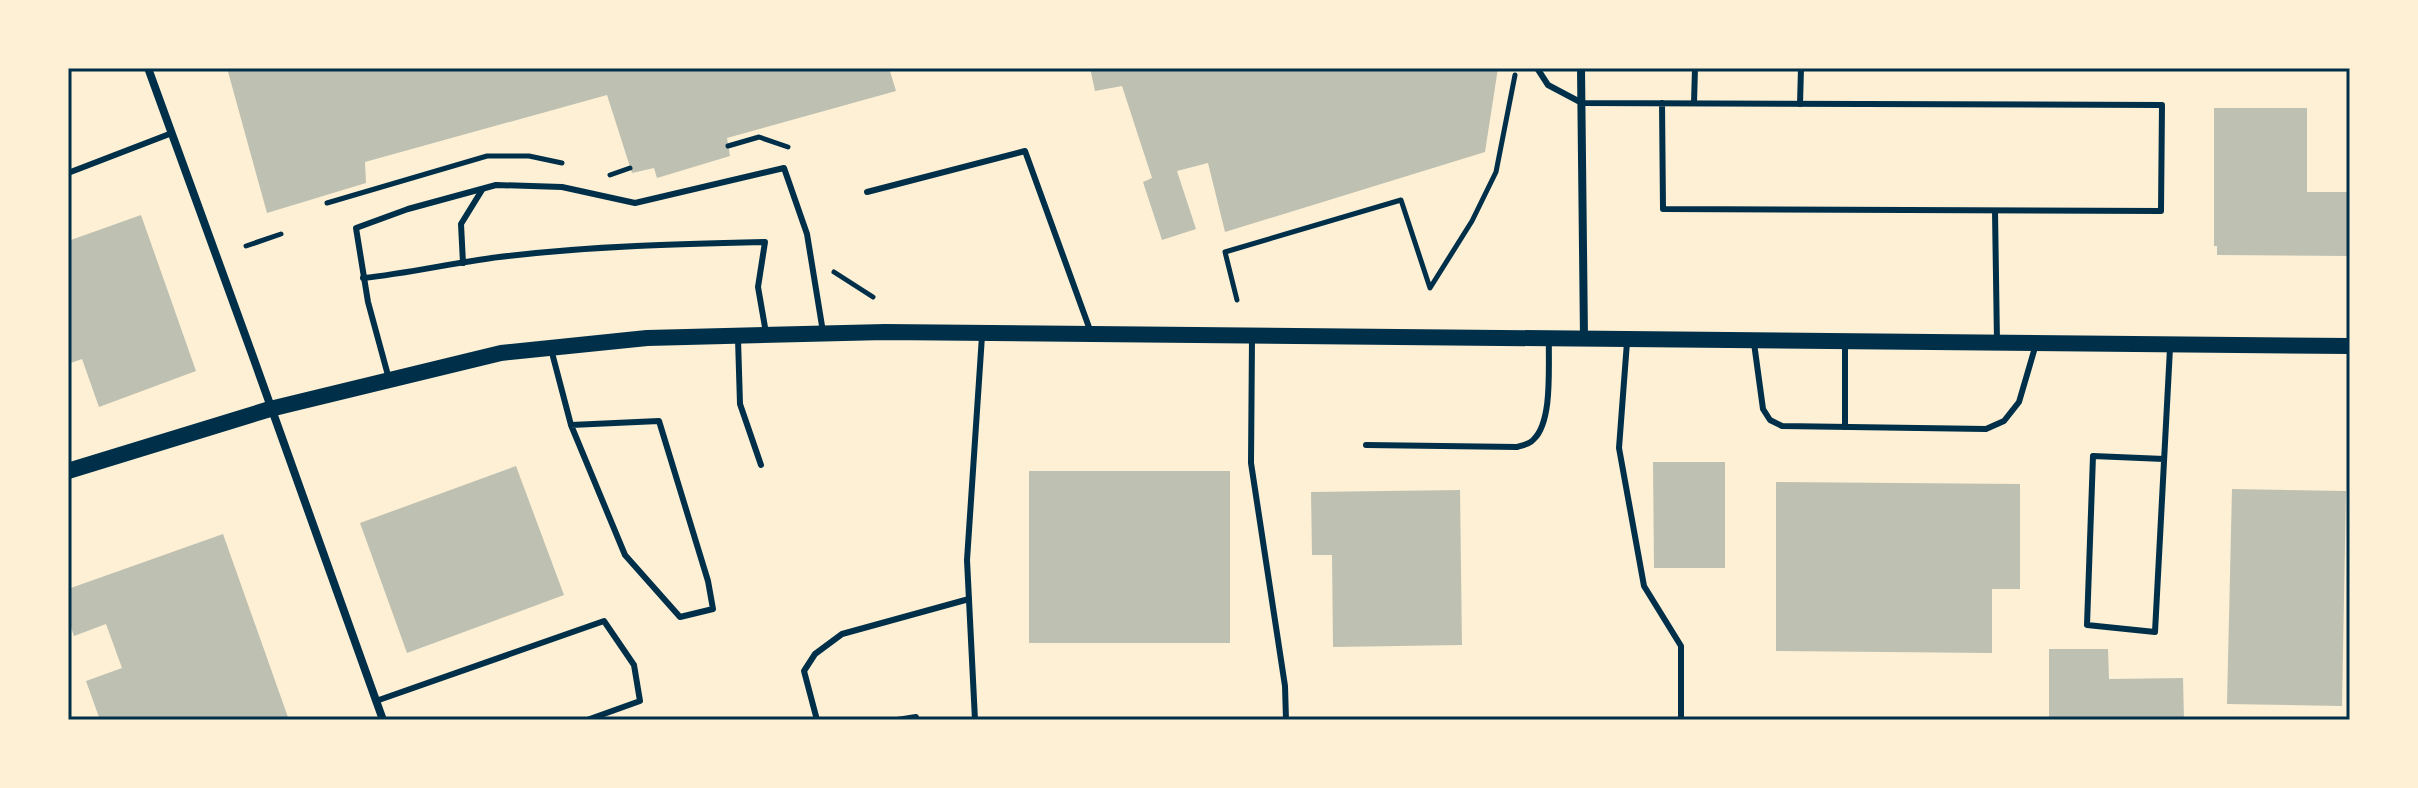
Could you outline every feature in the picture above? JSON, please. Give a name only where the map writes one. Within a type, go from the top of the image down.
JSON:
[{"type":"main road","points":[[68,471],[270,409],[501,353],[647,338],[823,332],[2350,346]]},
{"type":"street","points":[[148,68],[243,324],[270,409],[383,720]]},
{"type":"street","points":[[1581,68],[1584,338]]},
{"type":"lane","points":[[1537,68],[1548,85],[1582,103],[1662,103],[1694,103],[2162,105],[2161,211],[1663,209],[1662,103]]},
{"type":"lane","points":[[1694,103],[1695,68]]},
{"type":"lane","points":[[1800,104],[1801,68]]},
{"type":"lane","points":[[68,173],[172,133]]},
{"type":"lane","points":[[867,192],[1025,151],[1091,334]]},
{"type":"lane","points":[[389,379],[363,278],[356,228],[408,209],[496,185],[562,187],[635,203],[784,168],[807,234],[823,332]]},
{"type":"lane","points":[[463,263],[461,224],[482,190]]},
{"type":"lane","points":[[1995,211],[1997,342]]},
{"type":"lane","points":[[363,278],[507,256],[648,244],[765,242],[758,287],[767,335]]},
{"type":"lane","points":[[975,720],[967,560],[982,333]]},
{"type":"lane","points":[[1252,335],[1251,463],[1285,686],[1286,720]]},
{"type":"lane","points":[[738,336],[740,404],[761,465]]},
{"type":"lane","points":[[1366,445],[1517,447],[1532,442],[1543,428],[1548,398],[1549,337]]},
{"type":"lane","points":[[1627,338],[1619,448],[1644,586],[1681,646],[1681,720]]},
{"type":"lane","points":[[1754,340],[1763,409],[1770,420],[1782,426],[1986,429],[2004,421],[2019,402],[2036,343]]},
{"type":"lane","points":[[1845,340],[1845,427]]},
{"type":"lane","points":[[2164,459],[2093,456],[2087,625],[2155,632],[2170,344]]},
{"type":"lane","points":[[550,348],[571,425],[625,555],[680,617],[713,609],[708,581],[659,421],[571,425]]},
{"type":"lane","points":[[817,720],[804,671],[815,654],[842,634],[969,599]]},
{"type":"lane","points":[[376,701],[604,621],[634,665],[640,701],[587,720]]},
{"type":"lane","points":[[897,720],[916,717],[916,720]]},
{"type":"path","points":[[1237,300],[1225,252],[1401,200],[1430,288],[1472,221],[1496,172],[1516,74]]},
{"type":"path","points":[[246,246],[281,234]]},
{"type":"building","points":[[227,68],[889,68],[896,91],[727,138],[730,156],[657,178],[654,168],[632,173],[607,95],[365,162],[366,183],[267,213]]},
{"type":"building","points":[[1090,68],[1498,68],[1485,152],[1225,232],[1208,163],[1177,171],[1196,229],[1162,240],[1143,182],[1152,178],[1122,86],[1095,91]]},
{"type":"building","points":[[2214,108],[2307,108],[2307,192],[2350,192],[2350,256],[2217,255],[2217,246],[2214,246]]},
{"type":"building","points":[[141,215],[196,371],[99,407],[82,359],[68,364],[68,241]]},
{"type":"building","points":[[1653,462],[1725,462],[1725,568],[1654,568]]},
{"type":"building","points":[[516,466],[564,595],[407,653],[360,523]]},
{"type":"building","points":[[1029,471],[1230,471],[1230,643],[1029,643]]},
{"type":"building","points":[[1776,482],[2020,484],[2020,589],[1992,589],[1992,653],[1776,651]]},
{"type":"building","points":[[2232,489],[2346,491],[2342,706],[2227,704]]},
{"type":"building","points":[[1460,490],[1462,645],[1333,647],[1332,555],[1312,555],[1311,492]]},
{"type":"building","points":[[223,534],[289,720],[100,720],[86,681],[122,668],[106,624],[74,636],[68,618],[68,589]]},
{"type":"building","points":[[2049,649],[2108,649],[2109,679],[2183,678],[2184,720],[2049,720]]}]
